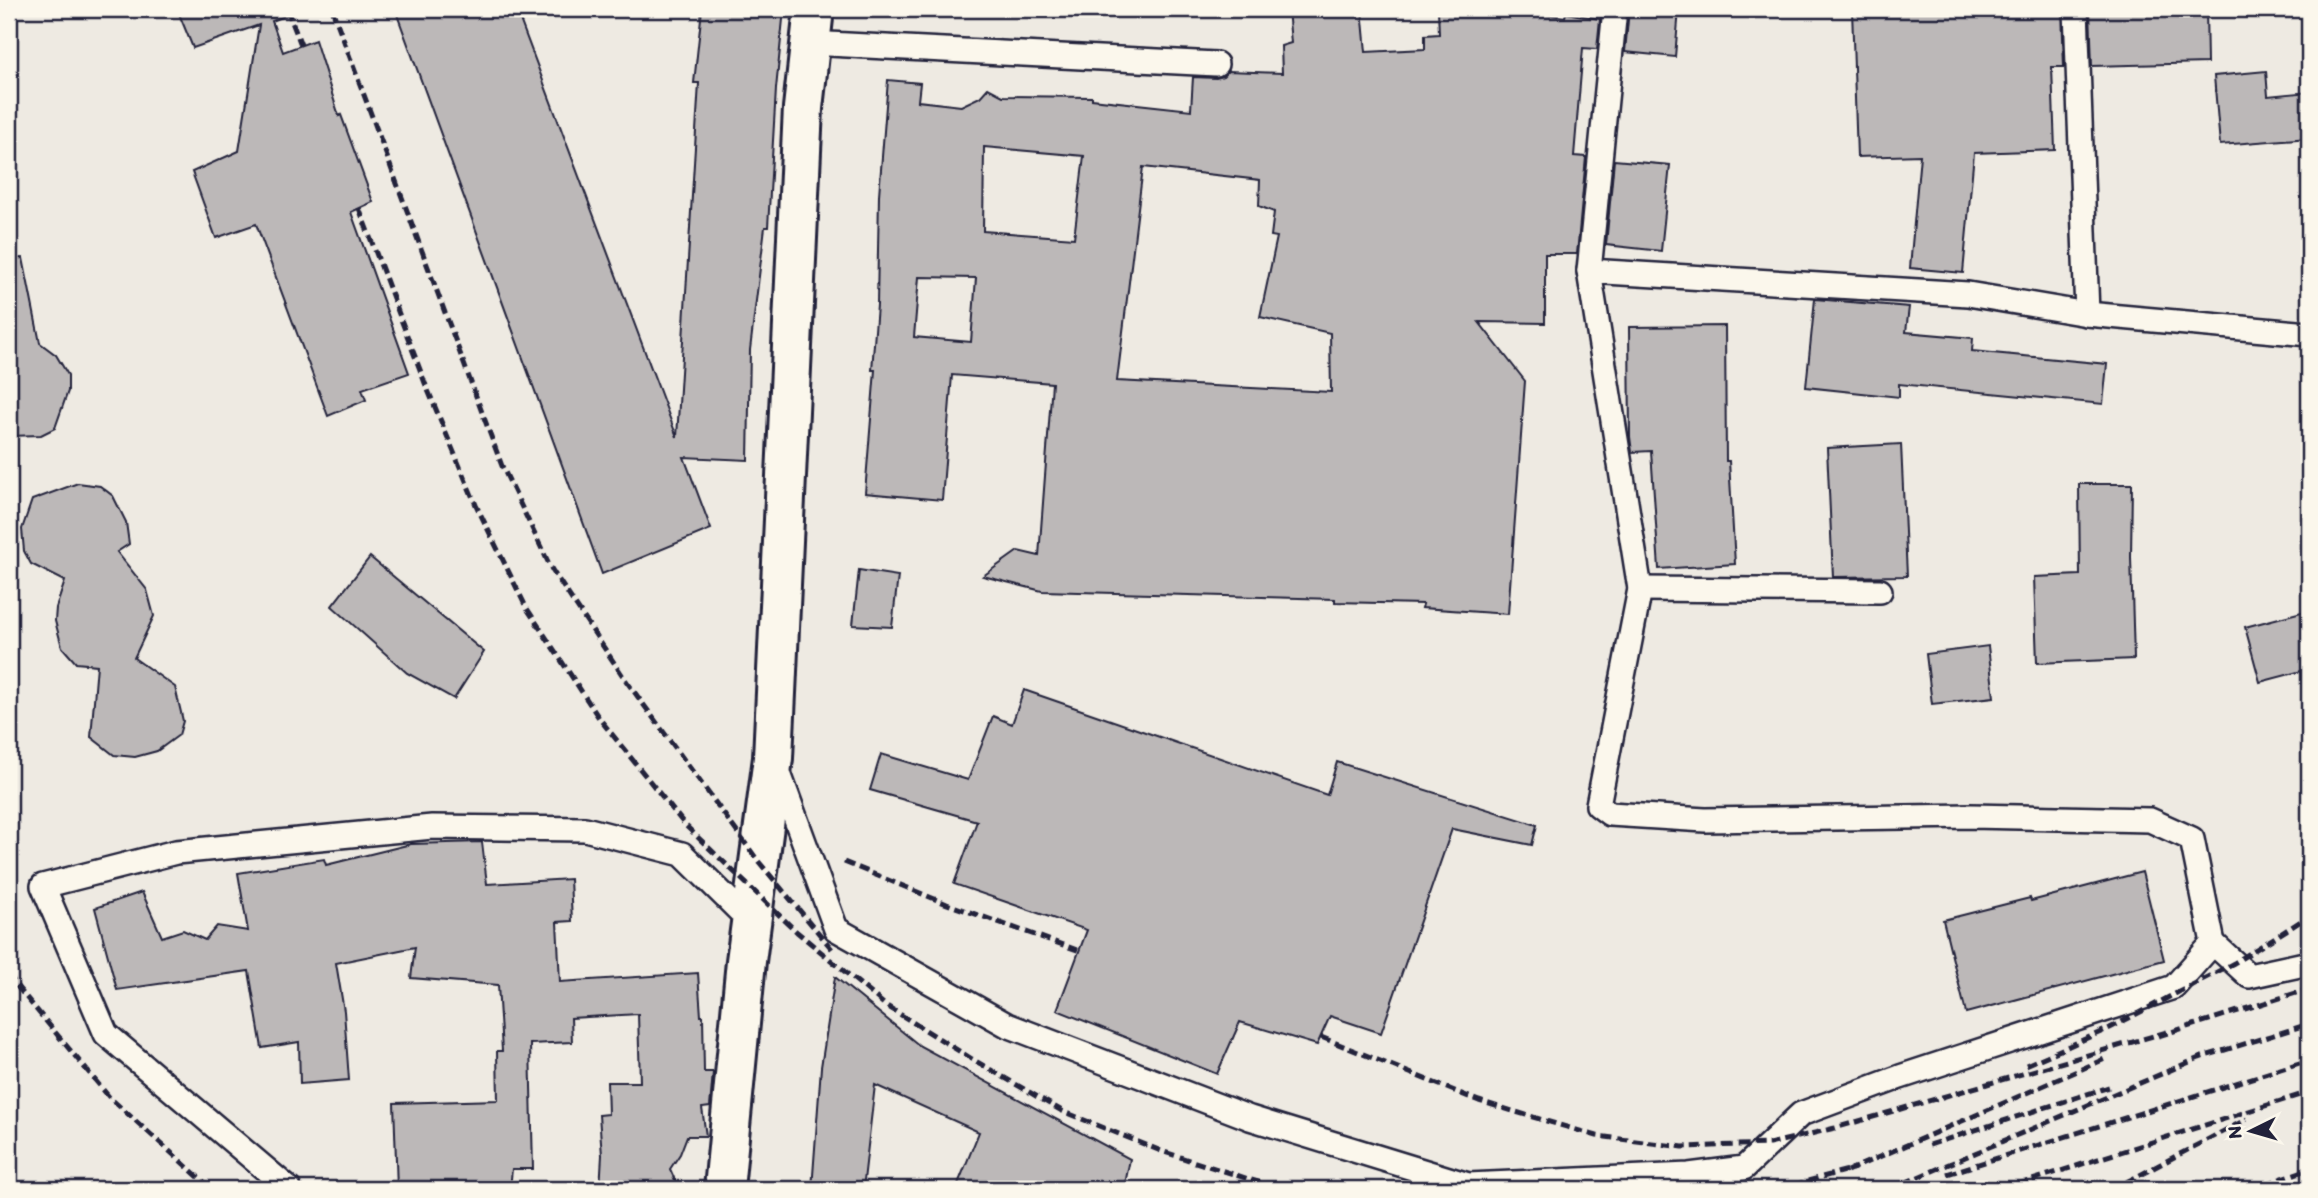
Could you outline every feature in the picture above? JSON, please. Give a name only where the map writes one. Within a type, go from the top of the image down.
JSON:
[{"type":"street","points":[[724,1189],[751,922],[773,758],[803,108],[811,26]]},
{"type":"lane","points":[[1615,9],[1589,271],[1640,589],[1598,805],[1610,814],[1705,820],[1971,816],[2150,820],[2192,839],[2213,943],[2249,976],[2309,962]]},
{"type":"lane","points":[[2077,9],[2087,314]]},
{"type":"lane","points":[[811,26],[1216,64]]},
{"type":"lane","points":[[1589,271],[1968,295],[2087,314],[2309,334]]},
{"type":"lane","points":[[1640,589],[1880,591]]},
{"type":"lane","points":[[773,758],[836,929],[1007,1025],[1250,1118],[1468,1185],[1689,1175],[1744,1179],[1801,1114],[1900,1077],[2174,986],[2213,943]]},
{"type":"lane","points":[[289,1189],[106,1034],[43,886],[176,852],[432,827],[585,829],[682,854],[751,922]]},
{"type":"building","points":[[177,9],[292,9],[293,13],[272,21],[283,52],[315,40],[339,116],[341,115],[373,202],[351,212],[409,373],[362,389],[366,400],[328,416],[256,224],[216,238],[192,172],[239,151],[259,25],[193,48]]},
{"type":"building","points":[[395,9],[516,9],[677,437],[699,83],[694,83],[702,9],[784,9],[776,89],[768,227],[765,227],[750,350],[748,460],[684,457],[711,529],[602,574]]},
{"type":"building","points":[[1288,9],[1362,9],[1366,52],[1425,49],[1425,35],[1439,34],[1438,9],[1501,9],[1565,17],[1566,13],[1600,19],[1597,49],[1583,48],[1574,156],[1586,157],[1577,254],[1545,254],[1545,323],[1479,322],[1525,381],[1508,614],[1422,608],[1423,604],[1335,602],[1335,599],[1042,591],[983,576],[1018,551],[1039,556],[1052,383],[952,375],[942,500],[865,493],[875,370],[872,370],[877,305],[879,195],[888,80],[920,83],[918,101],[961,106],[980,97],[988,88],[1003,96],[1092,97],[1191,110],[1193,77],[1216,78],[1228,71],[1282,73],[1281,46],[1291,43]],"holes":[[[984,147],[1084,156],[1074,238],[983,231]],[[1143,167],[1260,180],[1259,206],[1274,212],[1271,236],[1277,237],[1260,317],[1330,333],[1331,392],[1117,381]],[[919,277],[976,278],[971,342],[914,337]]]},
{"type":"building","points":[[1629,9],[1679,9],[1675,57],[1625,52]]},
{"type":"building","points":[[1852,9],[2062,9],[2064,67],[2052,67],[2055,150],[1974,153],[1963,273],[1910,268],[1920,155],[1857,157]]},
{"type":"building","points":[[2090,9],[2206,9],[2207,63],[2092,66]]},
{"type":"building","points":[[2266,71],[2268,96],[2309,92],[2309,138],[2220,145],[2214,76]]},
{"type":"building","points":[[1614,160],[1670,165],[1661,251],[1606,245]]},
{"type":"building","points":[[23,258],[40,343],[56,355],[68,375],[68,391],[55,428],[41,435],[9,436],[9,259]]},
{"type":"building","points":[[1815,299],[1909,307],[1906,332],[1973,338],[1972,351],[2107,364],[2103,404],[1899,384],[1899,397],[1806,387]]},
{"type":"building","points":[[1725,326],[1726,461],[1729,461],[1735,564],[1659,569],[1651,451],[1632,452],[1630,437],[1629,327]]},
{"type":"building","points":[[1901,444],[1907,576],[1833,577],[1827,448]]},
{"type":"building","points":[[78,483],[100,486],[113,496],[126,522],[129,544],[117,552],[147,590],[154,616],[134,658],[175,687],[183,721],[179,735],[157,751],[135,757],[114,755],[91,737],[97,665],[76,663],[62,647],[55,621],[56,608],[65,581],[31,564],[24,551],[22,529],[32,500]]},
{"type":"building","points":[[2079,484],[2132,484],[2134,659],[2037,663],[2034,577],[2080,575]]},
{"type":"building","points":[[370,557],[484,652],[454,699],[407,673],[332,606]]},
{"type":"building","points":[[859,570],[898,576],[892,627],[853,625]]},
{"type":"building","points":[[2309,610],[2309,669],[2260,682],[2245,627]]},
{"type":"building","points":[[1988,646],[1994,697],[1932,704],[1926,654]]},
{"type":"building","points":[[1024,690],[1327,795],[1337,762],[1537,825],[1532,845],[1452,829],[1381,1033],[1330,1016],[1317,1045],[1240,1022],[1217,1074],[1057,1010],[1087,930],[954,884],[977,821],[870,790],[881,754],[968,780],[993,716],[1012,724]]},
{"type":"building","points":[[482,842],[487,884],[570,879],[572,921],[557,922],[560,982],[698,973],[703,1016],[704,1072],[713,1072],[710,1107],[702,1108],[706,1136],[687,1136],[670,1169],[679,1189],[600,1189],[602,1155],[599,1115],[608,1114],[607,1082],[640,1082],[638,1014],[571,1018],[572,1042],[530,1044],[533,1169],[512,1169],[510,1189],[397,1189],[394,1103],[498,1100],[497,1051],[502,1051],[498,985],[411,978],[415,947],[336,963],[344,1011],[349,1080],[300,1084],[299,1042],[262,1048],[249,971],[117,990],[95,908],[142,892],[162,937],[183,930],[205,940],[217,926],[248,931],[238,873],[324,859],[326,865],[411,844]]},
{"type":"building","points":[[2142,872],[2164,960],[1966,1013],[1943,920],[2030,898],[2031,901]]},
{"type":"building","points":[[835,977],[920,1046],[1130,1159],[1124,1189],[956,1189],[979,1132],[875,1085],[863,1189],[812,1189],[821,1067]]},
{"type":"railway","points":[[287,9],[301,45]]},
{"type":"railway","points":[[332,9],[502,466],[552,570],[627,682],[759,862],[832,949]]},
{"type":"railway","points":[[359,208],[425,383],[476,505],[526,607],[599,718],[685,825],[797,932],[885,1005],[972,1059],[1062,1111],[1161,1151],[1258,1182],[1290,1189]]},
{"type":"railway","points":[[844,862],[947,904],[1080,951]]},
{"type":"railway","points":[[2026,1065],[2110,1028],[2234,963],[2309,916]]},
{"type":"railway","points":[[9,973],[15,984],[110,1098],[212,1189]]},
{"type":"railway","points":[[2158,1036],[2309,989]]},
{"type":"railway","points":[[1890,1189],[2199,1058],[2309,1024]]},
{"type":"railway","points":[[1321,1037],[1479,1101],[1597,1136],[1683,1147],[1769,1144],[1835,1128],[2167,1032]]},
{"type":"railway","points":[[1847,1171],[2107,1058]]},
{"type":"railway","points":[[1947,1174],[2309,1060]]},
{"type":"railway","points":[[1929,1145],[2109,1087]]},
{"type":"railway","points":[[2004,1189],[2309,1092]]},
{"type":"railway","points":[[2113,1189],[2247,1119]]},
{"type":"railway","points":[[1779,1189],[1855,1168]]},
{"type":"railway","points":[[2251,1189],[2309,1169]]}]
